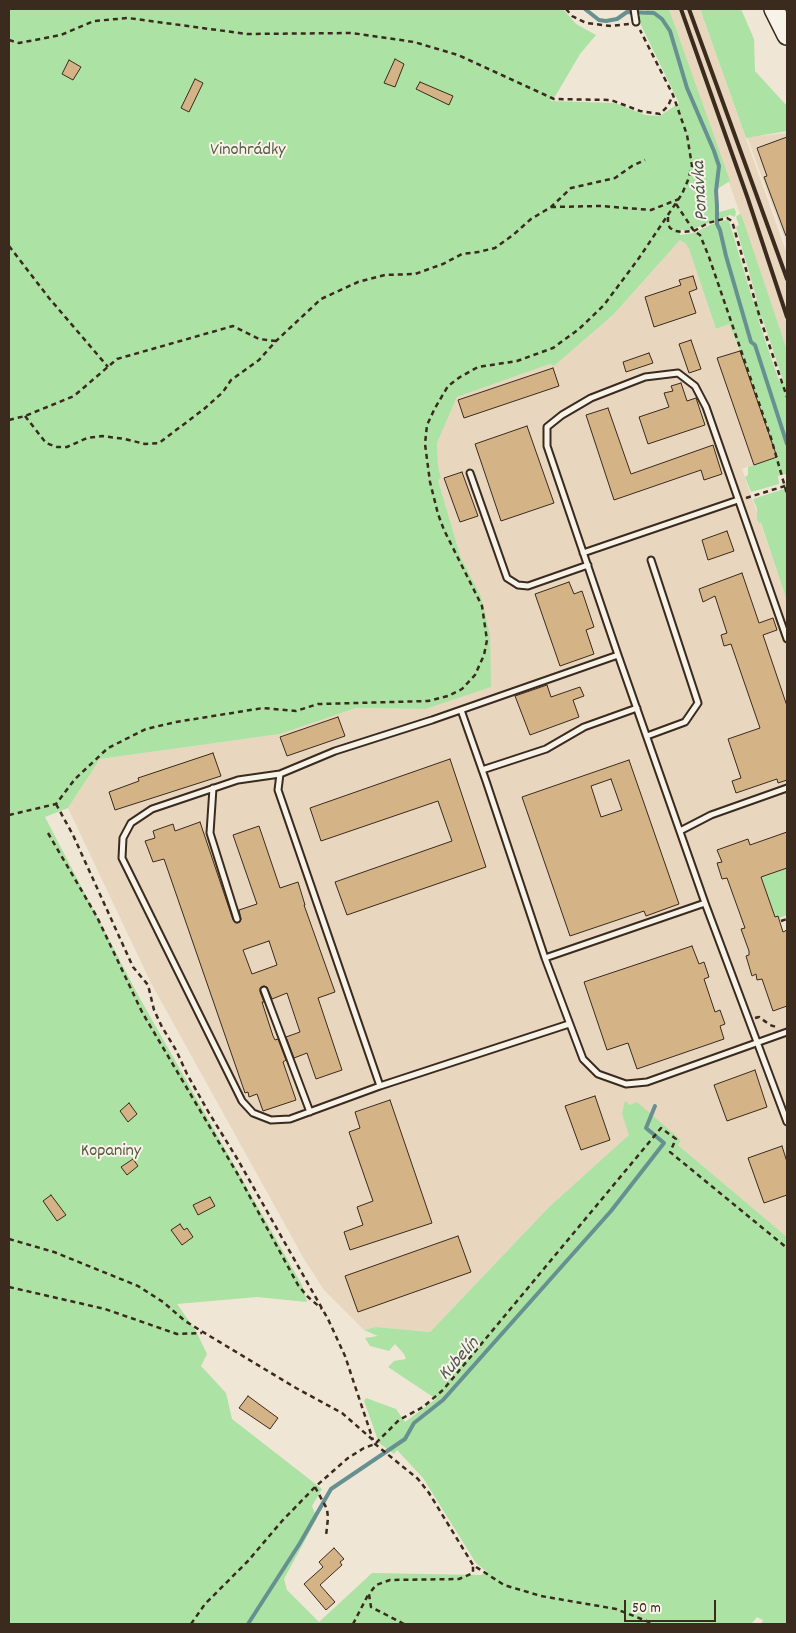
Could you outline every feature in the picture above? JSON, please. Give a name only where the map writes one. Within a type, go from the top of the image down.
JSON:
[{"type":"highway","points":[[774,9],[787,35]]},
{"type":"lane","points":[[634,9],[637,22]]},
{"type":"lane","points":[[787,640],[706,407],[695,386],[678,373],[645,377],[591,398],[562,415],[547,427],[547,446],[618,655],[705,902],[787,1122]]},
{"type":"lane","points":[[470,473],[507,578],[518,585],[528,586],[588,565]]},
{"type":"lane","points":[[583,553],[738,500]]},
{"type":"lane","points":[[646,736],[685,722],[698,703],[651,560]]},
{"type":"lane","points":[[569,1024],[380,1086],[290,1119],[271,1120],[253,1113],[242,1101],[122,858],[123,838],[131,822],[152,809],[238,780],[280,774],[335,751],[461,710],[618,655]]},
{"type":"lane","points":[[482,770],[546,749],[584,727],[637,708]]},
{"type":"lane","points":[[461,710],[569,1024],[584,1059],[598,1074],[626,1084],[647,1082],[787,1032]]},
{"type":"lane","points":[[280,774],[278,790],[380,1086]]},
{"type":"lane","points":[[213,788],[210,833],[237,920]]},
{"type":"lane","points":[[680,831],[711,815],[787,788]]},
{"type":"lane","points":[[545,958],[705,902]]},
{"type":"lane","points":[[264,990],[310,1112]]},
{"type":"path","points":[[566,9],[572,16],[586,23],[611,26],[637,22],[672,95],[687,135],[691,152],[692,166],[688,180],[679,199],[668,215],[668,224],[675,231],[682,232],[694,230],[708,223],[727,218],[732,221],[760,318],[787,397]]},
{"type":"path","points":[[9,40],[20,43],[61,36],[94,20],[128,18],[246,34],[352,32],[414,42],[458,55],[554,100],[611,100],[640,111],[660,114],[668,106],[672,95]]},
{"type":"path","points":[[26,416],[46,443],[57,447],[67,447],[87,438],[102,436],[145,444],[159,442],[204,409],[223,392],[231,380],[259,360],[276,341],[321,299],[358,282],[385,275],[415,274],[443,264],[462,254],[495,248],[532,219],[551,207],[571,188],[615,178],[632,166],[645,160]]},
{"type":"path","points":[[551,207],[601,206],[651,210],[679,199]]},
{"type":"path","points":[[676,204],[694,230],[700,235],[721,290],[771,438],[787,494]]},
{"type":"path","points":[[9,246],[49,298],[108,367]]},
{"type":"path","points":[[9,420],[26,416],[74,396],[116,359],[233,326],[259,339],[276,341]]},
{"type":"path","points":[[752,496],[785,486]]},
{"type":"path","points":[[9,815],[56,804],[75,779],[108,748],[146,729],[176,722],[263,708]]},
{"type":"path","points":[[56,804],[77,844],[133,967],[148,985],[154,1010],[162,1027],[209,1113],[238,1160],[323,1310],[345,1356],[375,1444]]},
{"type":"path","points":[[48,833],[97,918],[142,1012],[237,1173],[298,1285],[323,1310]]},
{"type":"path","points":[[782,921],[787,919]]},
{"type":"path","points":[[748,1020],[759,1017],[770,1025],[779,1027]]},
{"type":"path","points":[[375,1444],[399,1420],[423,1407],[444,1390],[661,1128],[676,1139],[670,1152],[787,1248]]},
{"type":"path","points":[[9,1239],[54,1252],[138,1286],[163,1302],[185,1321],[296,1388],[342,1413],[374,1440]]},
{"type":"path","points":[[9,1287],[105,1309],[177,1334],[203,1332]]},
{"type":"path","points":[[191,1624],[204,1604],[248,1561],[282,1521],[315,1487],[348,1458],[370,1444],[380,1447],[418,1479],[429,1493],[473,1565],[504,1585],[540,1596],[616,1609],[654,1624]]},
{"type":"path","points":[[315,1487],[327,1509],[326,1536]]},
{"type":"path","points":[[353,1624],[376,1585],[390,1580],[460,1579],[473,1573],[473,1565]]},
{"type":"path","points":[[369,1594],[371,1607],[404,1624]]},
{"type":"shaded area","points":[[669,9],[700,9],[787,254],[787,350]]},
{"type":"shaded area","points":[[787,133],[787,245],[747,137]]},
{"type":"shaded area","points":[[680,240],[689,249],[716,329],[729,324],[775,457],[742,469],[787,601],[787,868],[762,877],[783,931],[787,930],[787,1237],[678,1145],[681,1140],[622,1114],[630,1135],[549,1207],[430,1332],[376,1327],[364,1330],[324,1290],[304,1259],[151,983],[68,808],[100,759],[280,734],[356,708],[425,709],[490,634],[481,596],[461,558],[438,480],[441,478],[438,466],[437,443],[457,397],[550,364],[554,366],[614,314]]},
{"type":"green space","points":[[9,9],[563,9],[576,24],[596,35],[580,54],[556,95],[550,101],[615,103],[645,115],[660,116],[679,103],[638,19],[648,9],[669,9],[730,181],[714,191],[716,213],[734,208],[736,212],[735,217],[730,215],[690,230],[680,230],[680,235],[694,233],[712,224],[729,221],[753,301],[757,300],[736,227],[739,225],[736,217],[741,214],[787,350],[787,476],[785,474],[778,476],[779,484],[751,492],[745,477],[748,475],[748,467],[776,457],[729,324],[716,329],[689,249],[680,240],[614,314],[554,366],[550,364],[457,397],[437,443],[438,466],[441,478],[438,480],[461,558],[481,596],[490,634],[491,687],[425,709],[356,708],[280,734],[100,759],[68,808],[45,817],[138,995],[302,1285],[307,1302],[257,1297],[177,1304],[196,1331],[207,1354],[201,1366],[226,1393],[232,1419],[322,1489],[312,1506],[317,1518],[284,1579],[287,1590],[319,1622],[372,1573],[481,1575],[487,1572],[476,1563],[423,1478],[397,1450],[394,1454],[379,1443],[364,1401],[366,1398],[396,1409],[405,1422],[436,1399],[388,1367],[394,1361],[406,1359],[395,1344],[389,1351],[370,1346],[365,1338],[378,1336],[364,1330],[376,1327],[430,1332],[549,1207],[629,1135],[622,1114],[625,1101],[630,1105],[637,1102],[681,1140],[678,1145],[787,1237],[787,1624],[761,1624],[763,1620],[757,1617],[752,1623],[754,1624],[9,1624]],"holes":[[[762,317],[784,384],[779,381],[758,319]]]},
{"type":"green space","points":[[700,9],[741,9],[754,39],[755,71],[787,106],[787,131],[746,138]]},
{"type":"green space","points":[[787,482],[787,601],[761,523],[757,519],[757,509],[753,499],[784,489],[783,484]]},
{"type":"green space","points":[[787,868],[787,915],[779,918],[778,916],[775,917],[761,877]]},
{"type":"building","points":[[395,59],[404,64],[395,87],[384,83]]},
{"type":"building","points":[[69,60],[81,67],[73,80],[62,74]]},
{"type":"building","points":[[195,79],[203,83],[189,112],[181,108]]},
{"type":"building","points":[[420,82],[453,96],[449,105],[416,89]]},
{"type":"building","points":[[787,137],[786,236],[764,177],[767,176],[757,148]]},
{"type":"building","points":[[693,276],[697,289],[689,292],[696,313],[654,327],[645,297],[681,285],[679,280]]},
{"type":"building","points":[[691,340],[701,369],[689,373],[679,344]]},
{"type":"building","points":[[740,351],[777,457],[754,465],[717,358]]},
{"type":"building","points":[[649,353],[653,363],[626,372],[623,362]]},
{"type":"building","points":[[553,368],[559,386],[464,418],[458,400]]},
{"type":"building","points":[[681,383],[687,401],[696,398],[705,425],[648,444],[639,417],[669,407],[664,393],[673,391],[671,386]]},
{"type":"building","points":[[608,408],[631,474],[713,445],[722,474],[704,480],[701,470],[614,500],[586,415]]},
{"type":"building","points":[[527,426],[554,503],[501,521],[475,444]]},
{"type":"building","points":[[462,472],[478,516],[460,522],[444,478]]},
{"type":"building","points":[[727,531],[734,551],[708,560],[702,540]]},
{"type":"building","points":[[742,573],[759,623],[773,618],[777,630],[763,635],[787,706],[787,780],[778,783],[777,779],[736,793],[732,781],[741,778],[728,739],[760,728],[731,644],[724,646],[721,635],[727,633],[715,596],[703,602],[699,589]]},
{"type":"building","points":[[569,582],[574,594],[582,591],[594,627],[586,630],[594,654],[560,666],[535,594]]},
{"type":"building","points":[[547,685],[551,697],[580,687],[584,696],[573,700],[579,717],[530,735],[515,696]]},
{"type":"building","points":[[338,717],[345,736],[287,756],[280,737]]},
{"type":"building","points":[[213,753],[221,776],[115,810],[109,792],[139,781],[138,778]]},
{"type":"building","points":[[450,759],[486,867],[347,915],[335,882],[452,841],[438,801],[321,841],[310,808]]},
{"type":"building","points":[[629,760],[679,904],[646,916],[644,911],[570,936],[522,797]],"holes":[[[611,779],[622,810],[601,817],[591,786]]]},
{"type":"building","points":[[200,822],[233,920],[237,923],[241,919],[239,910],[257,904],[233,835],[259,826],[280,888],[298,882],[304,905],[335,992],[318,998],[342,1070],[316,1079],[307,1053],[294,1058],[286,1037],[300,1032],[287,993],[272,999],[267,987],[260,988],[264,1002],[262,1002],[273,1036],[275,1040],[278,1039],[286,1060],[283,1062],[296,1100],[263,1111],[257,1094],[249,1097],[248,1092],[245,1093],[164,859],[153,862],[145,841],[155,838],[153,831],[173,824],[175,831]],"holes":[[[269,941],[277,965],[252,974],[243,950]]]},
{"type":"building","points":[[787,832],[787,868],[761,877],[775,917],[778,916],[783,932],[787,930],[787,1006],[773,1011],[762,979],[757,980],[756,974],[752,976],[746,956],[749,955],[749,951],[741,929],[745,928],[727,878],[722,879],[717,863],[722,862],[717,850],[748,839],[750,845]]},
{"type":"building","points":[[692,946],[699,964],[704,962],[709,977],[704,979],[715,1012],[720,1010],[725,1024],[720,1026],[724,1039],[637,1069],[628,1043],[607,1050],[584,982]]},
{"type":"building","points":[[755,1070],[767,1107],[727,1121],[714,1085]]},
{"type":"building","points":[[595,1096],[610,1140],[581,1150],[565,1106]]},
{"type":"building","points":[[390,1100],[432,1223],[350,1250],[344,1232],[363,1225],[357,1207],[373,1201],[349,1132],[360,1128],[355,1112]]},
{"type":"building","points":[[129,1103],[137,1114],[128,1122],[120,1111]]},
{"type":"building","points":[[782,1146],[787,1162],[787,1195],[764,1203],[748,1158]]},
{"type":"building","points":[[133,1159],[138,1166],[127,1175],[121,1167]]},
{"type":"building","points":[[51,1195],[66,1215],[57,1221],[43,1201]]},
{"type":"building","points":[[210,1197],[215,1206],[198,1215],[193,1205]]},
{"type":"building","points":[[180,1224],[184,1230],[187,1228],[193,1237],[182,1245],[171,1230]]},
{"type":"building","points":[[458,1236],[471,1272],[358,1312],[345,1276]]},
{"type":"building","points":[[248,1396],[278,1418],[270,1429],[239,1408]]},
{"type":"building","points":[[334,1548],[344,1559],[340,1562],[342,1565],[320,1585],[335,1602],[326,1610],[304,1584],[323,1567],[319,1562]]},
{"type":"waterway","name":"Ponávka","points":[[585,9],[599,20],[606,21],[617,19],[627,12],[654,13],[662,19],[670,31],[687,88],[719,166],[716,191],[717,224],[751,342],[755,345],[787,444]]},
{"type":"waterway","name":"Kubelín","points":[[248,1624],[300,1543],[331,1489],[405,1439],[414,1423],[443,1400],[611,1211],[664,1143],[646,1128],[655,1106]]},
{"type":"railway","points":[[681,9],[748,199],[787,317]]},
{"type":"railway","points":[[689,9],[787,279]]},
{"type":"park label","name":"Vinohrádky","points":[[248,152]]},
{"type":"park label","name":"Kopaniny","points":[[111,1153]]}]
